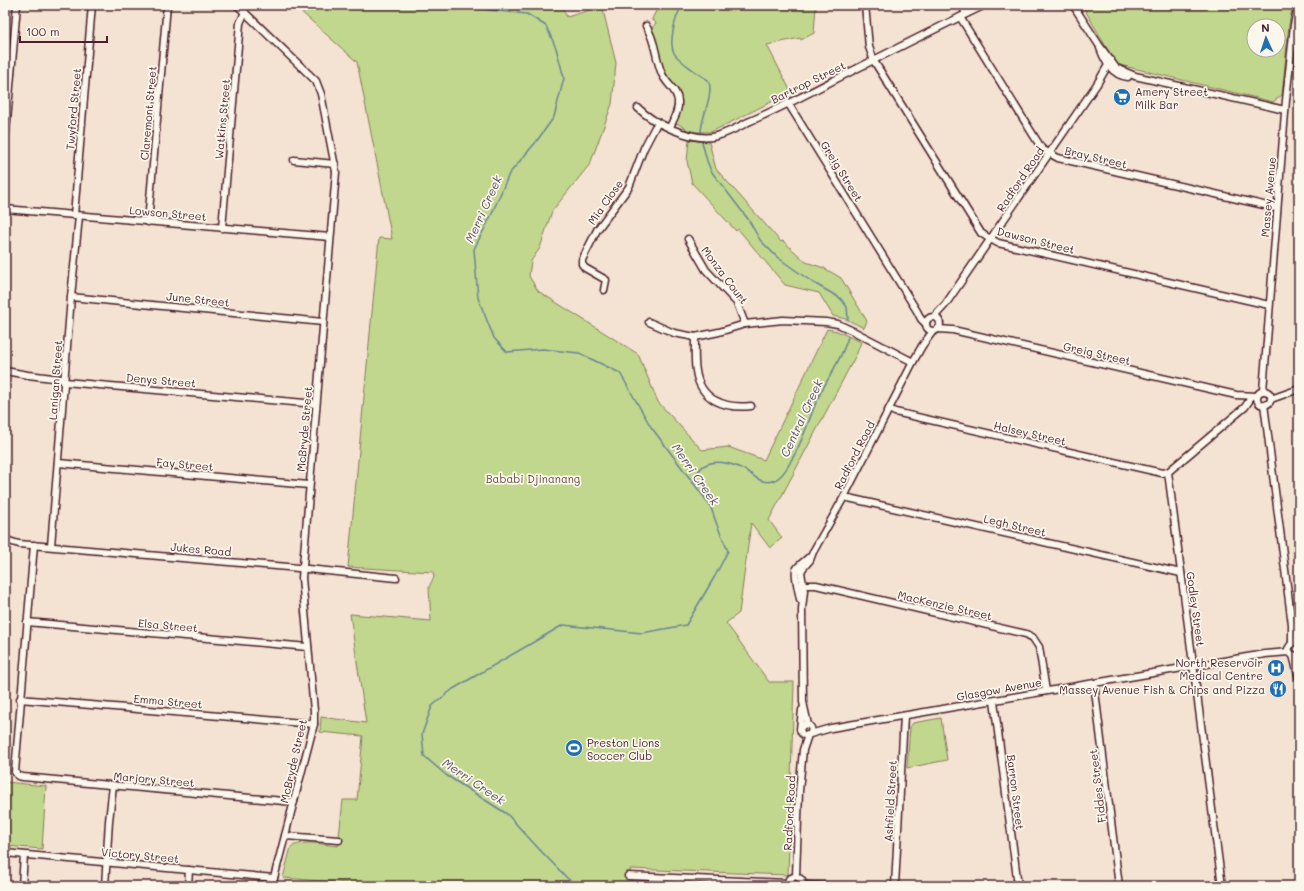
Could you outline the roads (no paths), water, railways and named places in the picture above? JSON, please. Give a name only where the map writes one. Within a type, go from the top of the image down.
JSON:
[{"type":"street","points":[[5,144],[17,5]]},
{"type":"street","name":"Twyford Street","points":[[77,216],[92,5]]},
{"type":"street","name":"Claremont Street","points":[[148,222],[167,5]]},
{"type":"street","name":"McBryde Street","points":[[237,5],[316,80],[321,94],[336,172],[302,569],[314,724],[273,886]]},
{"type":"street","name":"Dawson Street","points":[[865,5],[870,47],[874,61],[981,233],[998,243],[1269,305]]},
{"type":"street","points":[[962,5],[966,14]]},
{"type":"street","name":"Bartrop Street","points":[[638,108],[658,124],[670,127],[684,134],[713,137],[732,130],[788,103],[985,5]]},
{"type":"street","points":[[1073,5],[1114,69],[1135,76],[1285,110]]},
{"type":"street","name":"Massey Avenue","points":[[1263,391],[1285,110],[1298,5]]},
{"type":"street","name":"Watkins Street","points":[[222,228],[240,23],[244,12]]},
{"type":"street","name":"Bray Street","points":[[960,17],[1042,149],[1058,158],[1277,208]]},
{"type":"street","points":[[646,26],[653,39],[662,73],[678,98],[676,114],[670,127]]},
{"type":"street","name":"Radford Road","points":[[922,346],[926,325],[945,305],[991,239],[1097,84],[1109,62]]},
{"type":"street","name":"Radford Road","points":[[1097,84],[1114,69]]},
{"type":"street","name":"Greig Street","points":[[788,103],[926,325]]},
{"type":"street","name":"Mia Close","points":[[604,290],[608,279],[585,268],[582,264],[582,260],[597,230],[629,188],[644,148],[658,124]]},
{"type":"street","points":[[294,160],[335,164]]},
{"type":"street","name":"Lowson Street","points":[[5,209],[330,238]]},
{"type":"street","name":"Lanigan Street","points":[[51,546],[77,216]]},
{"type":"street","name":"Monza Court","points":[[688,239],[706,270],[737,303],[745,324]]},
{"type":"street","name":"June Street","points":[[71,297],[323,322]]},
{"type":"street","name":"Radford Road","points":[[803,750],[799,735],[803,706],[801,572],[810,560],[844,497],[913,362],[922,346],[937,326],[945,305]]},
{"type":"street","name":"Greig Street","points":[[917,310],[937,319],[937,326],[1236,395],[1262,404]]},
{"type":"street","points":[[649,322],[674,333],[695,337],[719,332],[745,324],[783,320],[803,320],[838,324],[913,362]]},
{"type":"street","points":[[926,325],[929,330],[937,326]]},
{"type":"street","points":[[695,337],[696,370],[700,386],[704,392],[718,403],[728,406],[751,406]]},
{"type":"street","name":"Denys Street","points":[[5,371],[62,379],[65,382],[316,404]]},
{"type":"street","points":[[1299,389],[1270,396],[1263,391],[1259,392],[1257,396],[1257,400],[1262,404],[1292,625],[1292,650],[1299,679]]},
{"type":"street","name":"Greig Street","points":[[1246,398],[1257,396]]},
{"type":"street","points":[[1262,404],[1268,403],[1270,396]]},
{"type":"street","points":[[1168,472],[1237,413],[1246,398]]},
{"type":"street","name":"Halsey Street","points":[[888,409],[903,414],[1162,473],[1168,472]]},
{"type":"street","name":"Fay Street","points":[[58,463],[309,485]]},
{"type":"street","name":"Godley Street","points":[[1168,472],[1222,886]]},
{"type":"street","name":"Legh Street","points":[[844,497],[1181,573]]},
{"type":"street","name":"Jukes Road","points":[[5,537],[14,543],[396,578]]},
{"type":"street","points":[[20,699],[34,545]]},
{"type":"street","name":"MacKenzie Street","points":[[801,585],[816,585],[1026,634],[1032,638],[1039,647],[1046,691]]},
{"type":"street","name":"Elsa Street","points":[[27,622],[308,647]]},
{"type":"street","points":[[1292,625],[1299,643]]},
{"type":"street","name":"Glasgow Avenue","points":[[809,730],[831,728],[904,716],[1292,650],[1299,643]]},
{"type":"street","name":"Fiddes Street","points":[[1094,683],[1119,886]]},
{"type":"street","name":"Emma Street","points":[[20,699],[314,724]]},
{"type":"street","name":"Marjory Street","points":[[20,699],[15,772],[18,776],[294,802]]},
{"type":"street","name":"Barron Street","points":[[994,700],[1018,886]]},
{"type":"street","name":"Radford Road","points":[[796,876],[799,791],[803,750],[809,730],[803,706]]},
{"type":"street","name":"Ashfield Street","points":[[895,886],[904,716]]},
{"type":"street","points":[[803,726],[809,730],[803,735],[800,730],[803,726]]},
{"type":"street","points":[[105,886],[113,785]]},
{"type":"street","points":[[285,836],[339,840]]},
{"type":"street","name":"Victory Street","points":[[5,853],[274,878]]},
{"type":"street","points":[[22,886],[24,855]]},
{"type":"street","points":[[188,886],[189,870]]},
{"type":"street","points":[[628,876],[787,885],[789,879],[796,876],[802,880],[803,885],[827,886]]},
{"type":"waterway","name":"Merri Creek","points":[[457,5],[527,14],[546,26],[556,48],[564,78],[554,117],[536,142],[509,174],[491,216],[474,249],[478,298],[494,338],[507,352],[543,349],[579,353],[620,373],[651,427],[710,505],[728,551],[686,625],[642,633],[563,625],[453,689],[432,706],[422,734],[424,756],[446,775],[507,814],[567,878],[578,886]]},
{"type":"waterway","name":"Central Creek","points":[[682,5],[677,15],[672,35],[672,48],[680,60],[708,80],[710,85],[709,98],[701,132]]},
{"type":"waterway","name":"Central Creek","points":[[702,142],[711,171],[748,219],[760,240],[777,257],[812,282],[840,298],[847,307],[848,319]]},
{"type":"waterway","name":"Central Creek","points":[[692,483],[704,465],[717,462],[739,467],[759,480],[765,482],[778,478],[788,466],[799,445],[817,400],[838,361],[848,337]]},
{"type":"place","name":"Amery Street Milk Bar","points":[[1122,97]]},
{"type":"place","name":"North Reservoir Medical Centre","points":[[1276,668]]},
{"type":"place","name":"Massey Avenue Fish & Chips and Pizza","points":[[1278,689]]},
{"type":"place","name":"Preston Lions Soccer Club","points":[[574,748]]},
{"type":"park label","name":"Bababi Djinanang","points":[[533,478]]}]
